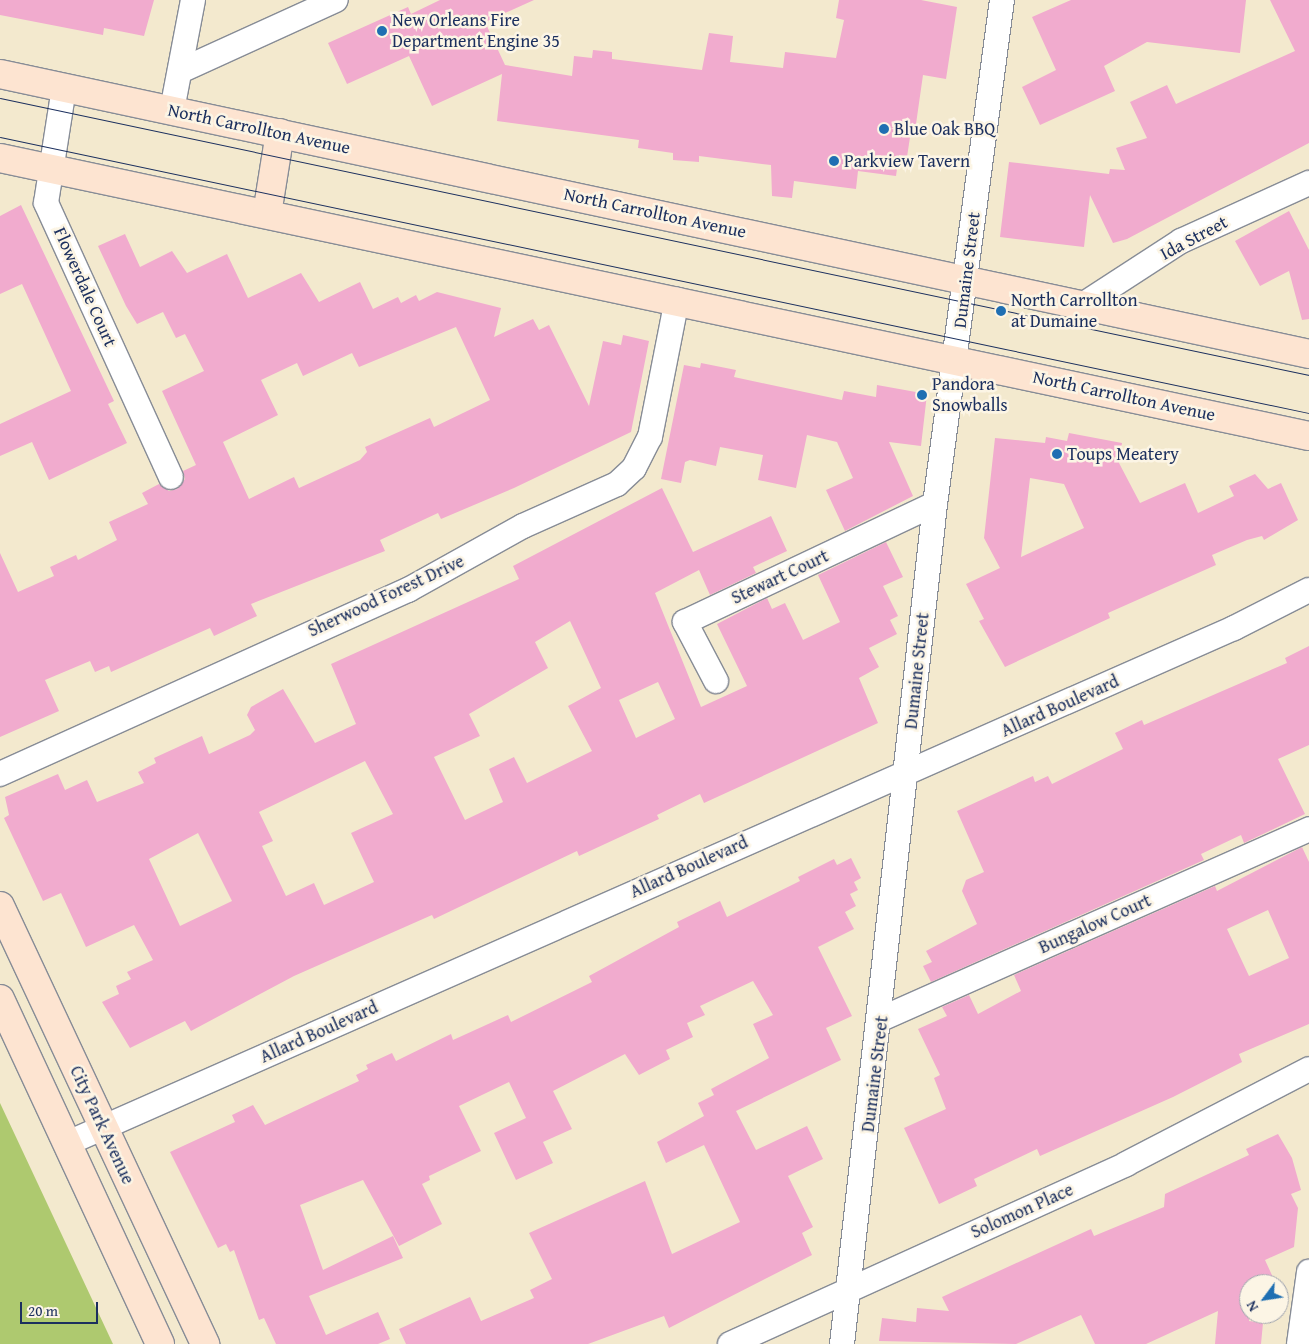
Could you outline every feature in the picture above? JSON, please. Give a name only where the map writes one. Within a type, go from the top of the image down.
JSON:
[{"type":"main road","name":"North Carrollton Avenue","points":[[0,74],[1084,304],[1309,354]]},
{"type":"main road","points":[[267,214],[280,133]]},
{"type":"main road","name":"North Carrollton Avenue","points":[[0,158],[956,358],[1309,436]]},
{"type":"main road","name":"City Park Avenue","points":[[0,906],[205,1344]]},
{"type":"main road","points":[[0,998],[160,1344]]},
{"type":"street","points":[[172,110],[193,0]]},
{"type":"street","points":[[180,71],[336,0]]},
{"type":"street","name":"Dumaine Street","points":[[842,1344],[882,1019],[906,774],[936,504],[1002,0]]},
{"type":"street","name":"Flowerdale Court","points":[[64,88],[46,204],[171,477]]},
{"type":"street","name":"Ida Street","points":[[1084,304],[1181,241],[1309,183]]},
{"type":"street","name":"Sherwood Forest Drive","points":[[0,774],[408,590],[523,526],[618,484],[644,453],[650,437],[677,300]]},
{"type":"street","name":"Stewart Court","points":[[716,681],[684,622],[936,504]]},
{"type":"street","name":"Allard Boulevard","points":[[68,1143],[1234,628],[1309,590]]},
{"type":"street","name":"Bungalow Court","points":[[882,1019],[1309,829]]},
{"type":"street","name":"Solomon Place","points":[[730,1344],[1126,1164],[1309,1069]]},
{"type":"street","points":[[1300,1344],[1309,1272]]},
{"type":"green space","points":[[0,1103],[113,1344],[0,1344]]},
{"type":"building","points":[[0,0],[154,0],[144,36],[104,28],[103,35],[0,15]]},
{"type":"building","points":[[440,0],[534,0],[485,22],[505,65],[572,76],[574,56],[592,58],[593,50],[612,52],[612,59],[702,70],[709,33],[733,36],[730,62],[783,68],[785,52],[836,58],[844,20],[836,18],[839,0],[921,0],[957,7],[946,79],[923,75],[916,124],[912,124],[907,157],[899,155],[896,176],[858,171],[856,189],[794,181],[792,198],[772,196],[771,165],[699,156],[699,162],[673,160],[673,153],[638,148],[639,140],[497,121],[502,74],[432,106],[409,56],[347,84],[328,43],[408,7],[411,14]]},
{"type":"building","points":[[1071,0],[1246,0],[1240,53],[1147,42],[1104,66],[1115,91],[1040,125],[1022,87],[1056,70],[1032,17]]},
{"type":"building","points":[[1270,0],[1309,0],[1309,143],[1127,239],[1113,243],[1090,195],[1084,247],[1000,237],[1009,162],[1109,174],[1110,169],[1125,170],[1116,148],[1147,138],[1130,102],[1167,85],[1176,104],[1295,51]]},
{"type":"building","points":[[21,205],[114,401],[108,404],[127,443],[49,480],[32,442],[0,456],[0,424],[71,391],[22,284],[0,294],[0,216]]},
{"type":"building","points":[[1289,211],[1309,250],[1309,319],[1302,320],[1289,271],[1260,286],[1235,241]]},
{"type":"building","points":[[125,234],[140,267],[172,251],[187,273],[227,254],[248,298],[301,273],[319,302],[360,282],[373,309],[398,297],[401,303],[416,295],[419,301],[437,292],[501,308],[494,337],[533,319],[539,330],[549,325],[589,406],[603,341],[621,345],[623,335],[649,341],[631,432],[514,488],[441,519],[438,513],[380,540],[385,551],[251,604],[257,616],[214,636],[210,628],[111,672],[109,666],[95,672],[90,661],[45,680],[59,711],[0,737],[0,553],[18,592],[54,576],[50,567],[76,555],[78,560],[117,540],[109,522],[148,504],[142,493],[159,484],[169,491],[177,489],[185,479],[183,471],[196,465],[162,391],[204,371],[185,334],[176,338],[163,312],[137,324],[126,306],[98,246]],"holes":[[[456,327],[490,400],[434,427],[430,418],[365,447],[367,452],[360,460],[299,488],[294,477],[249,499],[223,442],[278,415],[261,380],[297,363],[303,376],[352,353],[359,367]]]},
{"type":"building","points":[[701,363],[736,370],[734,377],[842,400],[844,391],[876,397],[877,385],[927,394],[921,446],[889,442],[913,496],[845,531],[826,490],[853,478],[837,442],[807,435],[796,488],[758,480],[763,455],[720,447],[716,466],[690,460],[685,462],[681,483],[661,479],[684,365],[700,368]]},
{"type":"building","points":[[1069,433],[1122,443],[1119,463],[1140,503],[1185,483],[1198,513],[1234,496],[1229,486],[1255,474],[1268,489],[1281,483],[1298,520],[1264,540],[1262,536],[1247,540],[1212,555],[1216,565],[1108,613],[1110,618],[1005,667],[979,621],[984,619],[966,584],[1000,568],[984,538],[995,438],[1045,443],[1046,437],[1067,441]],"holes":[[[1030,478],[1064,484],[1084,528],[1021,557]]]},
{"type":"building","points":[[662,488],[693,552],[771,516],[787,551],[753,567],[756,573],[710,595],[699,570],[655,593],[701,707],[747,686],[717,624],[767,598],[772,609],[785,603],[803,640],[840,622],[818,575],[886,542],[903,577],[883,586],[898,616],[890,620],[897,634],[869,648],[879,667],[859,678],[878,723],[704,803],[700,794],[657,815],[659,819],[579,856],[577,851],[434,919],[432,915],[294,976],[191,1031],[185,1021],[130,1048],[102,1002],[119,994],[116,986],[131,979],[127,972],[153,960],[134,925],[86,947],[61,893],[43,901],[4,818],[9,815],[5,797],[58,774],[65,790],[87,780],[97,802],[144,783],[138,772],[156,763],[154,758],[202,736],[209,754],[250,735],[255,730],[247,715],[251,707],[283,689],[315,743],[356,724],[331,664],[519,579],[513,566]],"holes":[[[570,621],[601,688],[568,706],[592,751],[527,783],[514,757],[489,769],[503,802],[465,820],[434,757],[480,736],[469,714],[548,668],[535,642]],[[658,682],[675,719],[636,738],[619,700]],[[365,761],[393,814],[351,833],[374,882],[324,905],[314,883],[286,896],[262,846],[273,841],[259,812]],[[198,833],[232,901],[180,926],[149,859]]]},
{"type":"building","points":[[1309,646],[1309,745],[1278,759],[1305,814],[1244,843],[1241,835],[1201,854],[1204,860],[931,982],[923,966],[932,962],[926,951],[977,924],[962,891],[966,880],[984,872],[957,811],[1033,776],[1035,782],[1048,776],[1052,784],[1123,749],[1115,733],[1142,720],[1144,725],[1287,663],[1285,658]]},
{"type":"building","points":[[1302,847],[1309,862],[1309,1024],[1239,1054],[1242,1062],[1173,1097],[1040,1156],[1037,1149],[974,1179],[977,1186],[939,1204],[904,1128],[946,1109],[934,1078],[940,1075],[918,1029],[947,1016],[942,1007],[969,995],[978,1014],[1021,991],[1014,975],[1215,886],[1217,891]],"holes":[[[1268,910],[1289,958],[1249,976],[1227,929]]]},
{"type":"building","points":[[851,858],[861,878],[854,882],[858,890],[850,894],[856,906],[845,912],[854,929],[818,947],[852,1016],[826,1028],[841,1060],[736,1111],[756,1150],[807,1126],[823,1159],[788,1176],[813,1227],[802,1233],[812,1255],[669,1328],[664,1316],[588,1344],[406,1344],[399,1329],[470,1297],[481,1321],[534,1298],[530,1290],[552,1279],[529,1233],[645,1181],[672,1254],[740,1222],[704,1145],[666,1163],[657,1142],[704,1116],[698,1103],[714,1095],[711,1089],[769,1058],[753,1024],[773,1015],[753,981],[700,1006],[705,1015],[687,1023],[693,1037],[666,1050],[670,1059],[639,1075],[625,1054],[553,1091],[572,1129],[543,1142],[553,1163],[516,1180],[494,1133],[526,1118],[509,1082],[459,1106],[481,1151],[429,1176],[430,1180],[422,1184],[442,1224],[399,1246],[363,1180],[300,1205],[323,1270],[393,1236],[403,1258],[309,1296],[326,1335],[378,1312],[390,1339],[378,1344],[276,1344],[264,1318],[259,1320],[234,1250],[230,1252],[226,1244],[218,1248],[170,1152],[235,1122],[232,1115],[253,1105],[265,1125],[359,1081],[356,1075],[368,1069],[366,1065],[392,1053],[396,1061],[451,1034],[453,1040],[508,1015],[511,1022],[592,982],[589,976],[679,927],[677,922],[720,901],[727,917],[800,881],[798,877],[834,859],[837,865]]},
{"type":"building","points":[[1278,1134],[1292,1158],[1301,1190],[1291,1194],[1298,1208],[1294,1247],[1265,1260],[1271,1274],[1239,1274],[1239,1324],[1263,1324],[1261,1344],[1215,1344],[1218,1311],[1146,1344],[1095,1344],[1081,1315],[1016,1344],[879,1341],[882,1318],[916,1322],[917,1308],[949,1311],[942,1297],[1091,1229],[1094,1236],[1164,1207],[1165,1194],[1249,1155],[1246,1149]]},
{"type":"tram line","points":[[0,98],[1309,375]]},
{"type":"tram line","points":[[0,137],[1309,413]]},
{"type":"place","name":"New Orleans Fire Department Engine 35","points":[[382,31]]},
{"type":"place","name":"Blue Oak BBQ","points":[[884,129]]},
{"type":"place","name":"Parkview Tavern","points":[[834,161]]},
{"type":"place","name":"North Carrollton at Dumaine","points":[[1001,311]]},
{"type":"place","name":"Pandora Snowballs","points":[[922,395]]},
{"type":"place","name":"Toups Meatery","points":[[1057,454]]}]
